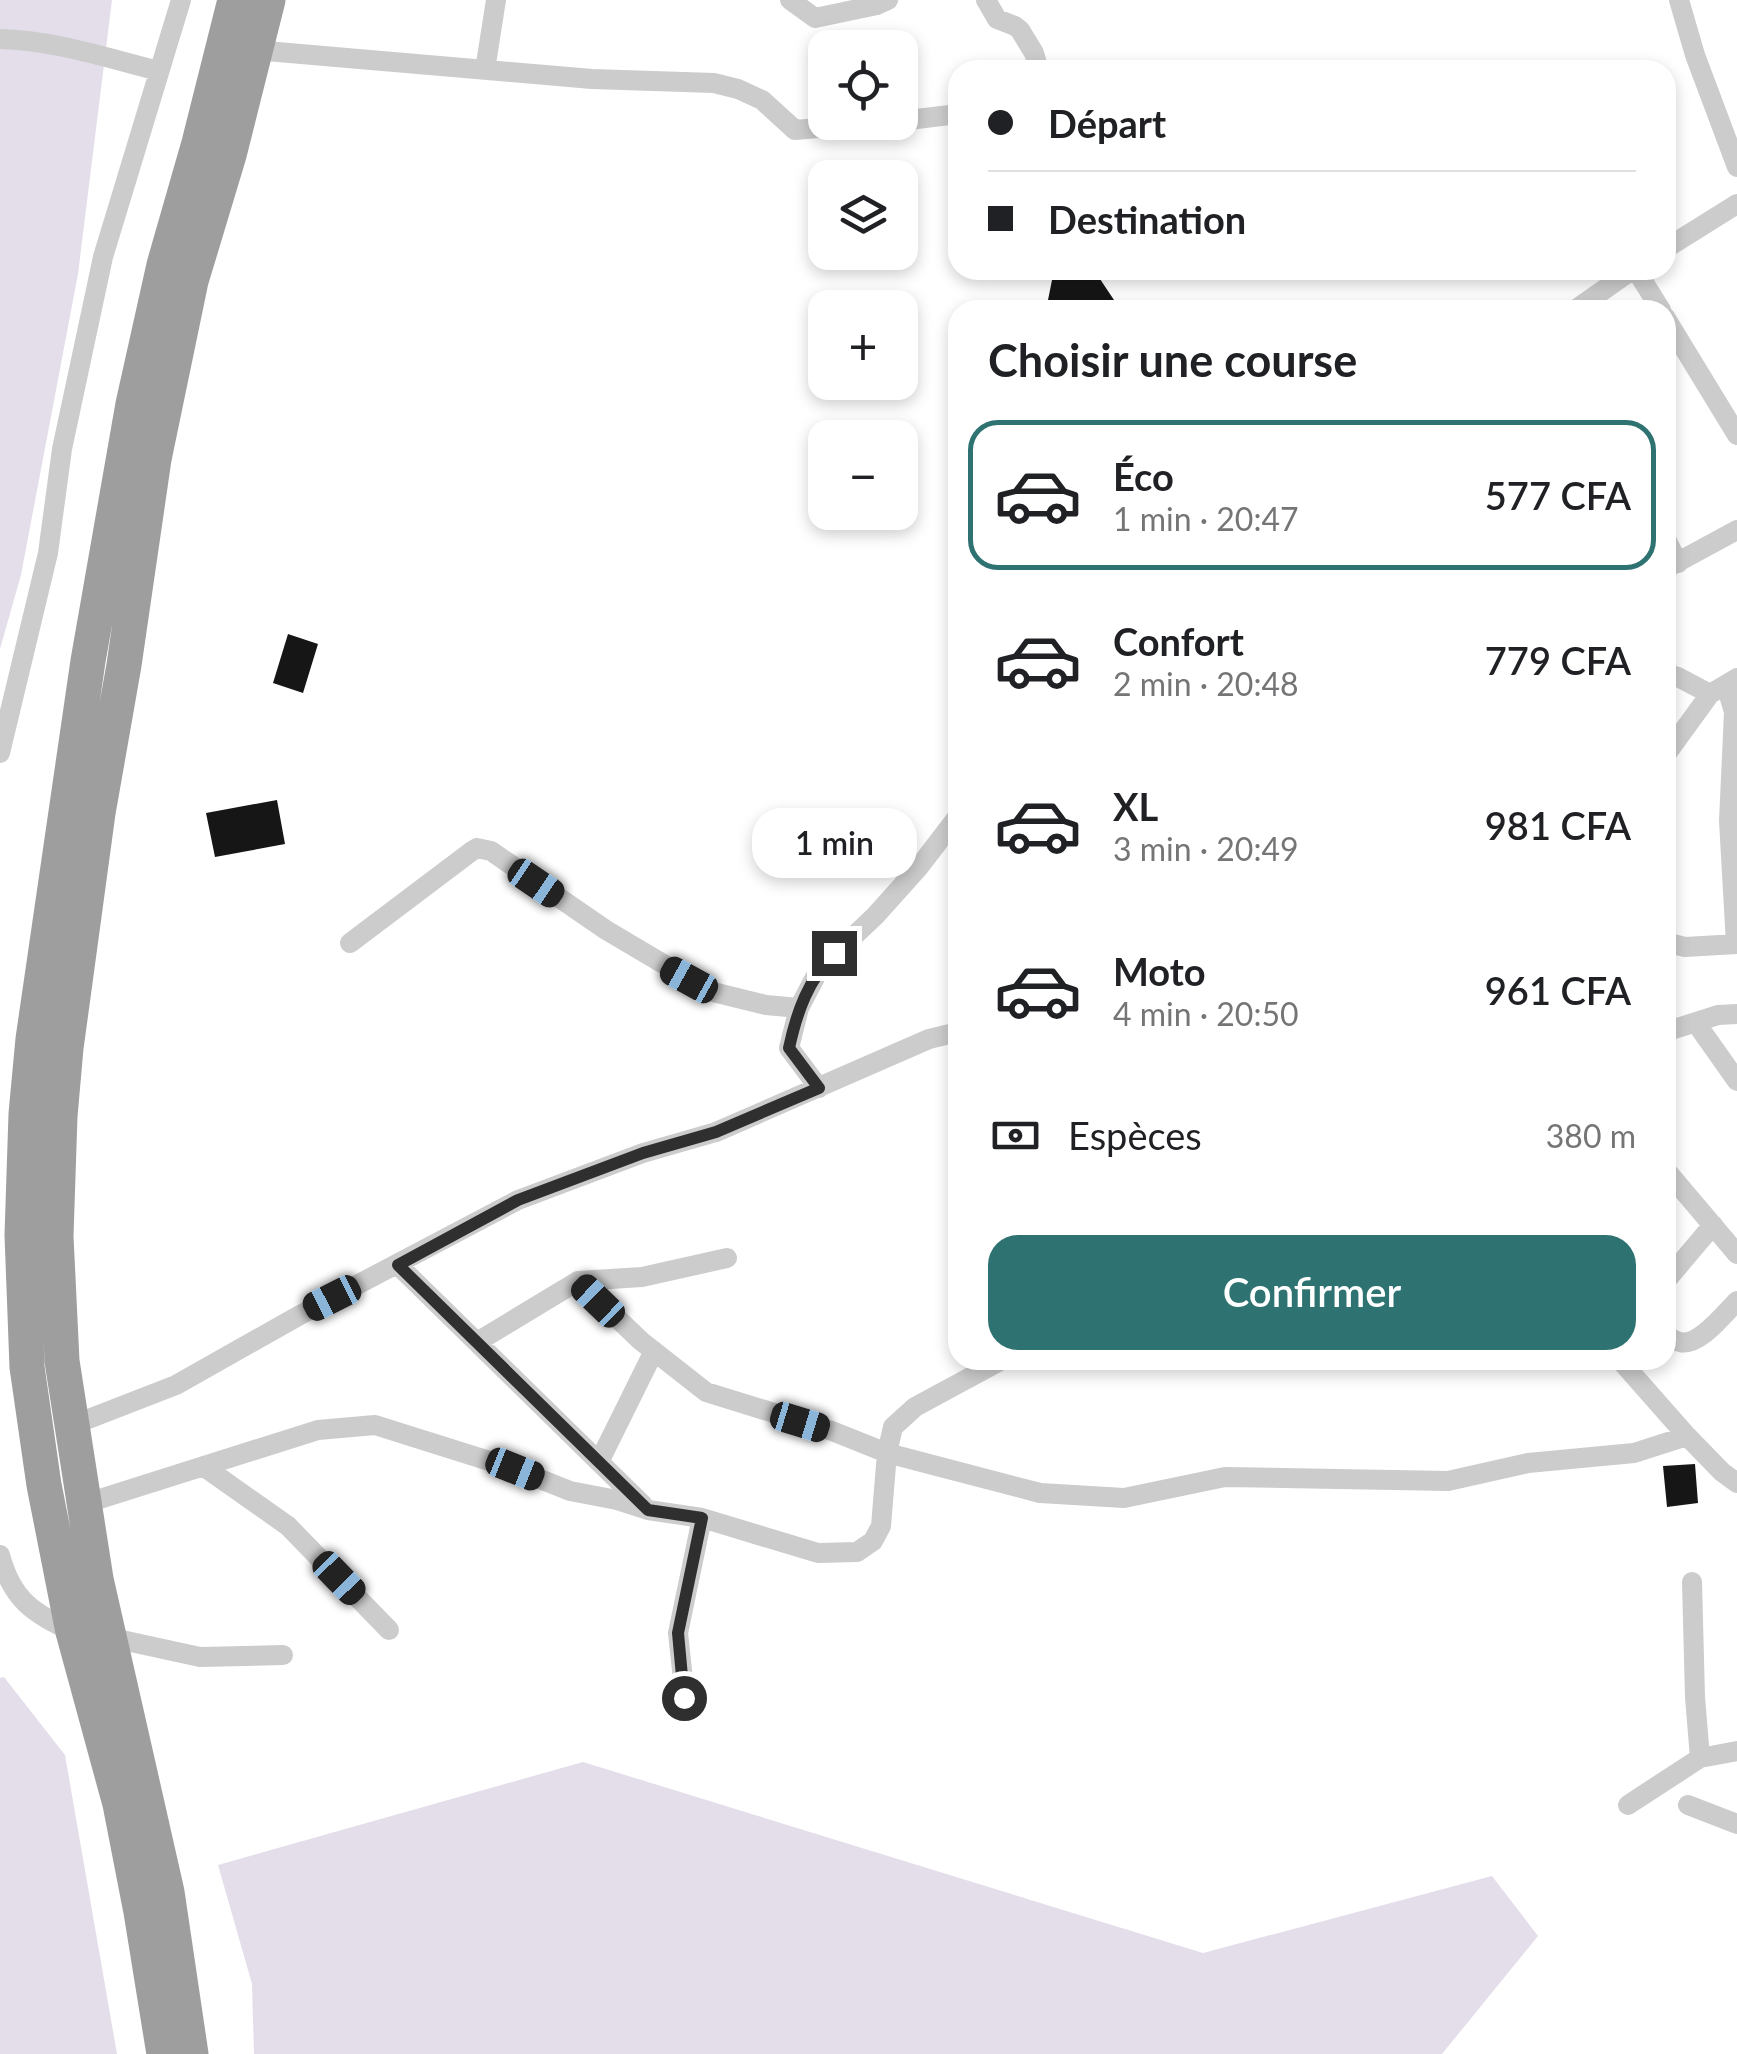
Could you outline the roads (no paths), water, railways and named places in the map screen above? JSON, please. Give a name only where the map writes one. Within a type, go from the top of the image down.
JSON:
[{"type":"highway","points":[[164,2054],[120,1804],[73,1632],[44,1485],[27,1367],[22,1235],[26,1114],[86,679],[133,404],[164,265],[235,0]]},
{"type":"highway","points":[[191,2054],[167,1892],[108,1637],[62,1361],[56,1236],[60,1116],[98,813],[154,458],[191,281],[268,0]]},
{"type":"street","points":[[0,753],[48,554],[62,449],[103,257],[181,0]]},
{"type":"street","points":[[485,70],[496,0]]},
{"type":"street","points":[[790,0],[815,18],[888,0]]},
{"type":"street","points":[[986,0],[997,19],[1020,30],[1036,60]]},
{"type":"street","points":[[1679,0],[1695,54],[1735,157]]},
{"type":"street","points":[[0,39],[20,39],[159,71]]},
{"type":"street","points":[[254,50],[592,79],[714,82],[762,100],[795,130],[808,129]]},
{"type":"street","points":[[918,119],[948,115]]},
{"type":"street","points":[[1676,242],[1737,204]]},
{"type":"street","points":[[1589,300],[1619,280]]},
{"type":"street","points":[[1676,335],[1737,435]]},
{"type":"street","points":[[1676,563],[1737,530]]},
{"type":"street","points":[[1676,676],[1724,686]]},
{"type":"street","points":[[1676,743],[1724,686]]},
{"type":"street","points":[[1676,945],[1736,944],[1730,821],[1734,712],[1724,686]]},
{"type":"street","points":[[819,1088],[789,1048],[800,1008],[820,968],[875,916],[948,829]]},
{"type":"street","points":[[350,942],[472,851],[484,849],[606,930],[709,990],[800,1008]]},
{"type":"street","points":[[1676,1027],[1718,1015],[1737,1014]]},
{"type":"street","points":[[1696,1023],[1737,1081]]},
{"type":"street","points":[[73,1425],[176,1386],[300,1314],[518,1200],[643,1153],[716,1132],[929,1039],[948,1034]]},
{"type":"street","points":[[1676,1182],[1737,1254]]},
{"type":"street","points":[[1676,1269],[1713,1226]]},
{"type":"street","points":[[478,1342],[578,1280],[642,1278],[727,1258]]},
{"type":"street","points":[[398,1265],[648,1510]]},
{"type":"street","points":[[578,1280],[640,1342],[706,1392],[832,1431],[888,1453],[1040,1493],[1124,1498],[1225,1476],[1448,1481],[1528,1463],[1634,1452],[1687,1436]]},
{"type":"street","points":[[1676,1341],[1682,1344],[1693,1341],[1737,1301]]},
{"type":"street","points":[[599,1462],[654,1351]]},
{"type":"street","points":[[84,1504],[318,1430],[374,1425],[515,1469],[570,1491],[702,1518],[818,1554],[857,1552],[873,1541],[881,1526],[894,1427],[915,1407],[983,1370]]},
{"type":"street","points":[[1629,1370],[1687,1436],[1737,1483]]},
{"type":"street","points":[[203,1466],[288,1526],[389,1630]]},
{"type":"street","points":[[684,1698],[678,1633],[702,1518]]},
{"type":"street","points":[[0,1555],[12,1588],[23,1601],[38,1616],[73,1632]]},
{"type":"street","points":[[1692,1582],[1700,1758]]},
{"type":"street","points":[[108,1637],[200,1657],[283,1655]]},
{"type":"street","points":[[1628,1804],[1700,1758],[1737,1751]]},
{"type":"street","points":[[1688,1805],[1737,1824]]}]
